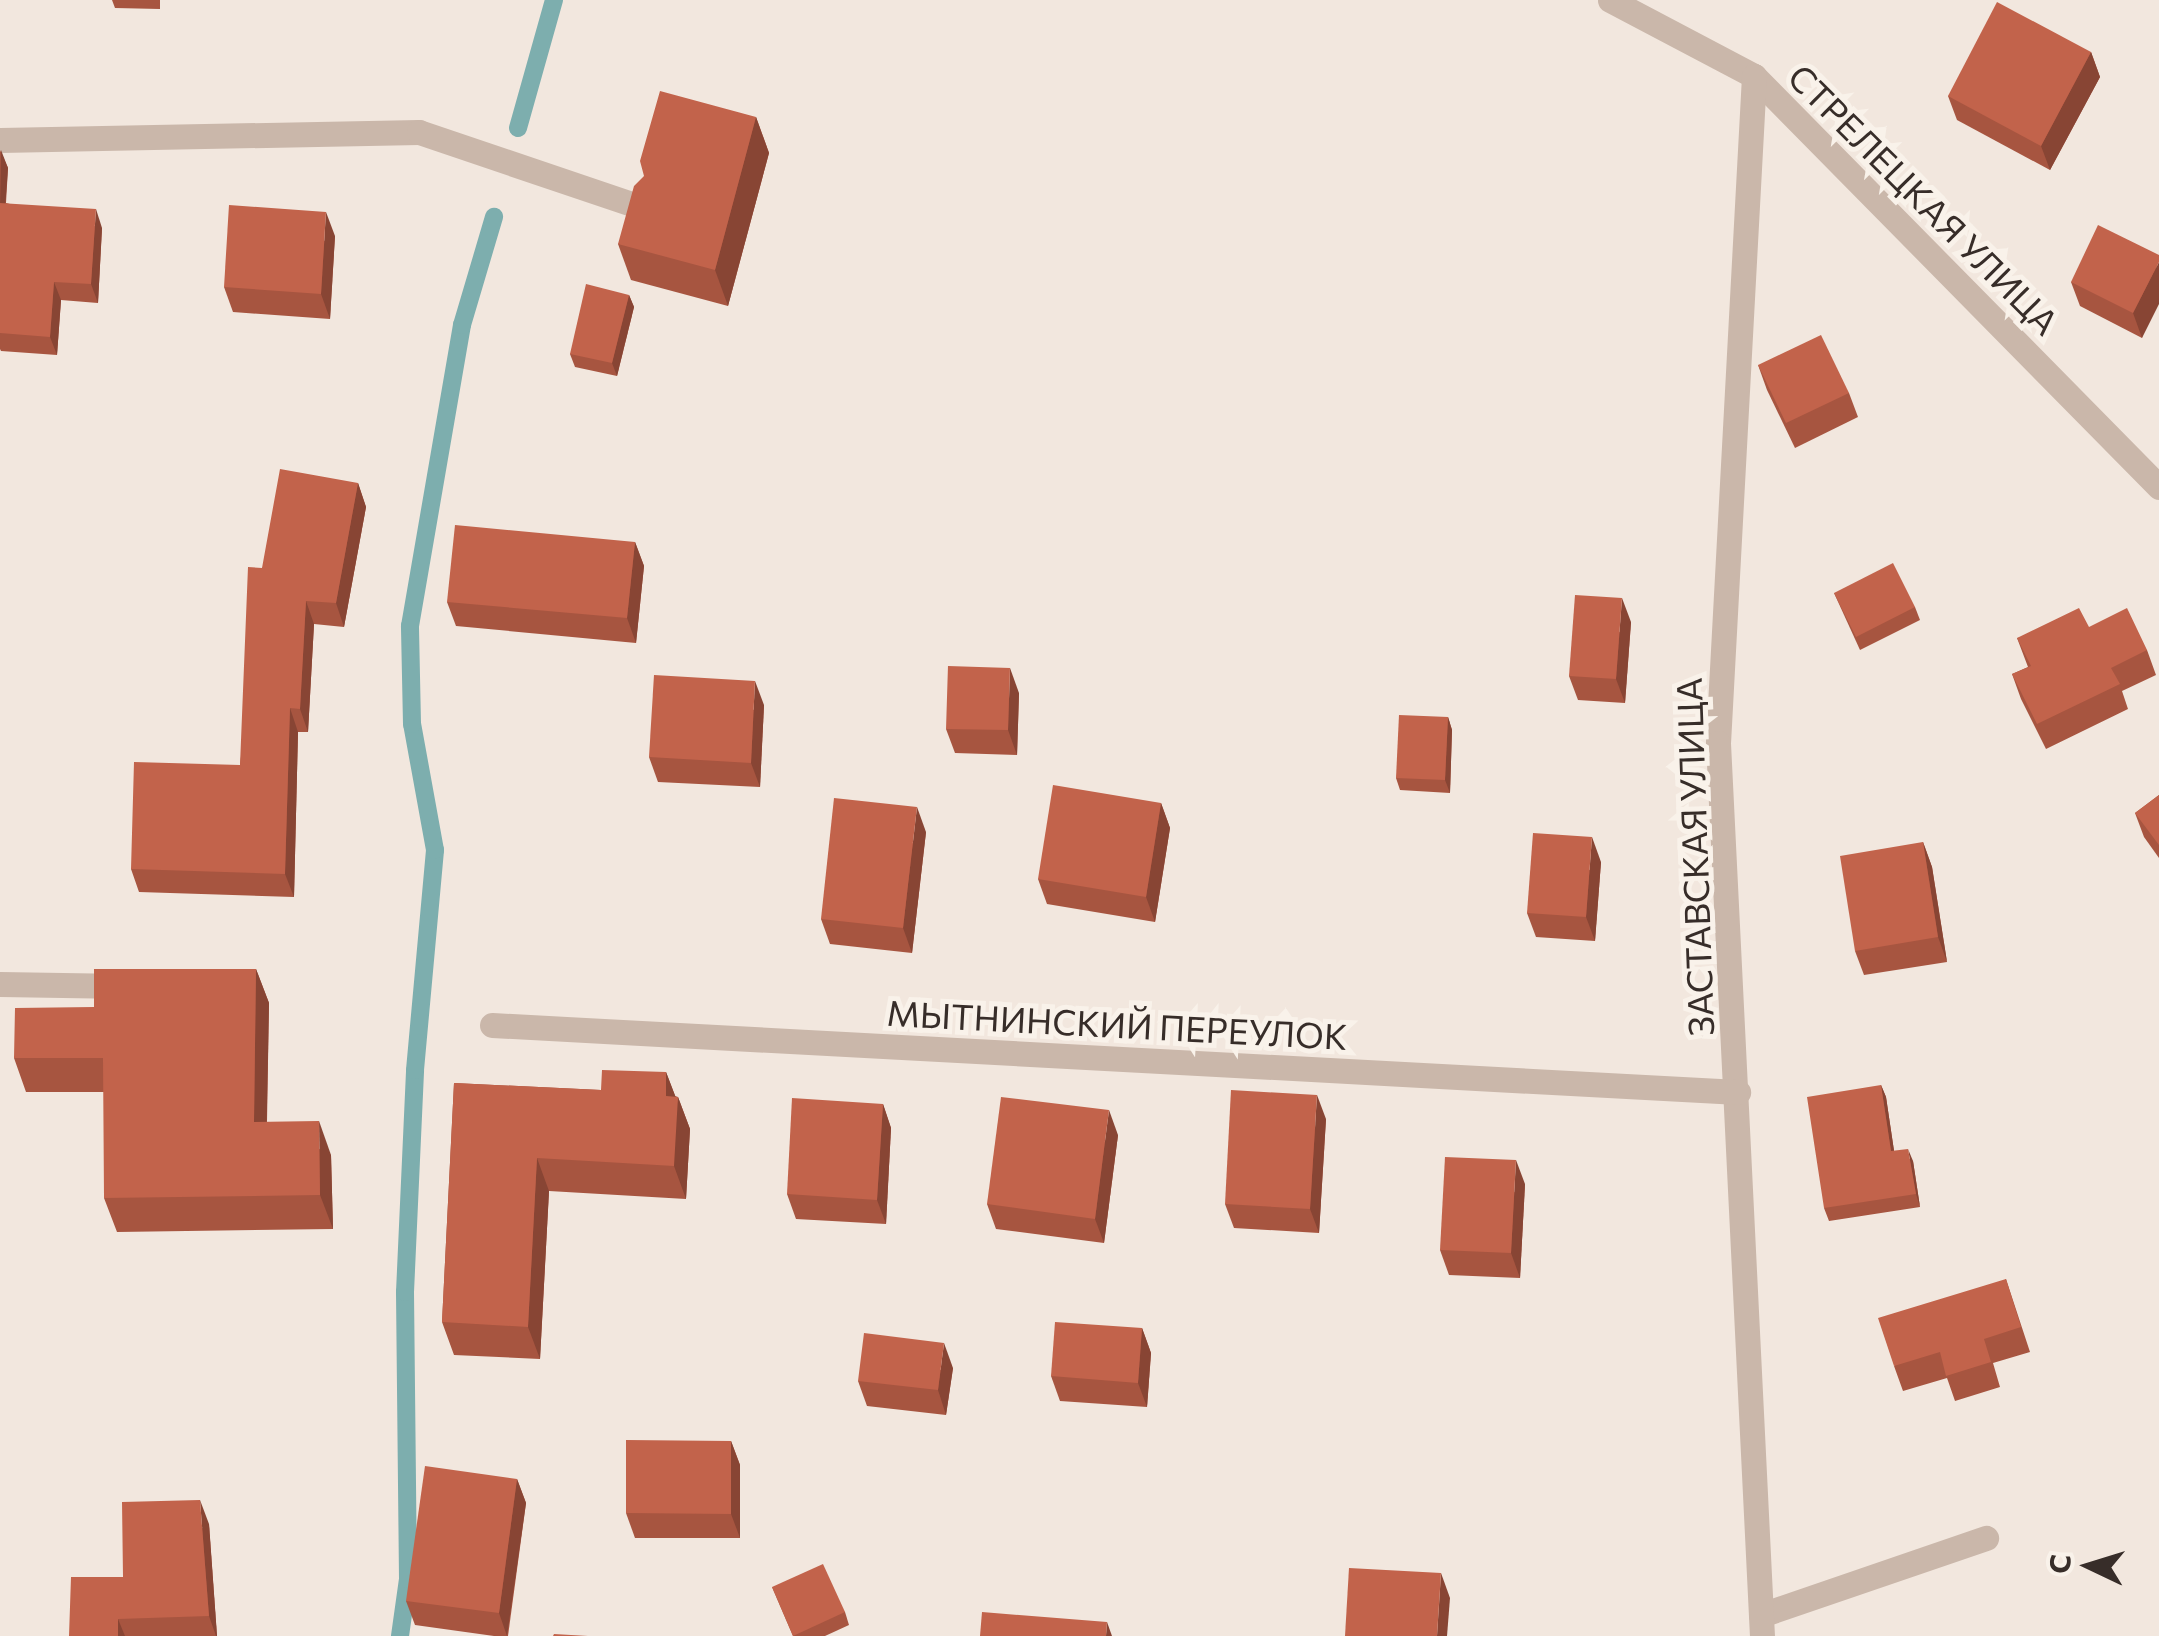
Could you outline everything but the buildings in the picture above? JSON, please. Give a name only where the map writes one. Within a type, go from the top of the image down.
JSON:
[{"type":"street","name":"СТРЕЛЕЦКАЯ УЛИЦА","points":[[1610,0],[1754,76],[2159,487]]},
{"type":"street","name":"ЗАСТАВСКАЯ УЛИЦА","points":[[1754,76],[1718,743],[1762,1626]]},
{"type":"street","points":[[0,140],[419,132],[642,208]]},
{"type":"street","points":[[0,984],[146,986]]},
{"type":"street","name":"МЫТНИНСКИЙ ПЕРЕУЛОК","points":[[492,1025],[1738,1092]]},
{"type":"street","points":[[1762,1626],[1986,1538]]},
{"type":"waterway","points":[[518,128],[554,0]]},
{"type":"waterway","points":[[400,1636],[408,1579],[405,1292],[415,1070],[435,850],[412,724],[410,626],[462,325],[494,217]]}]
